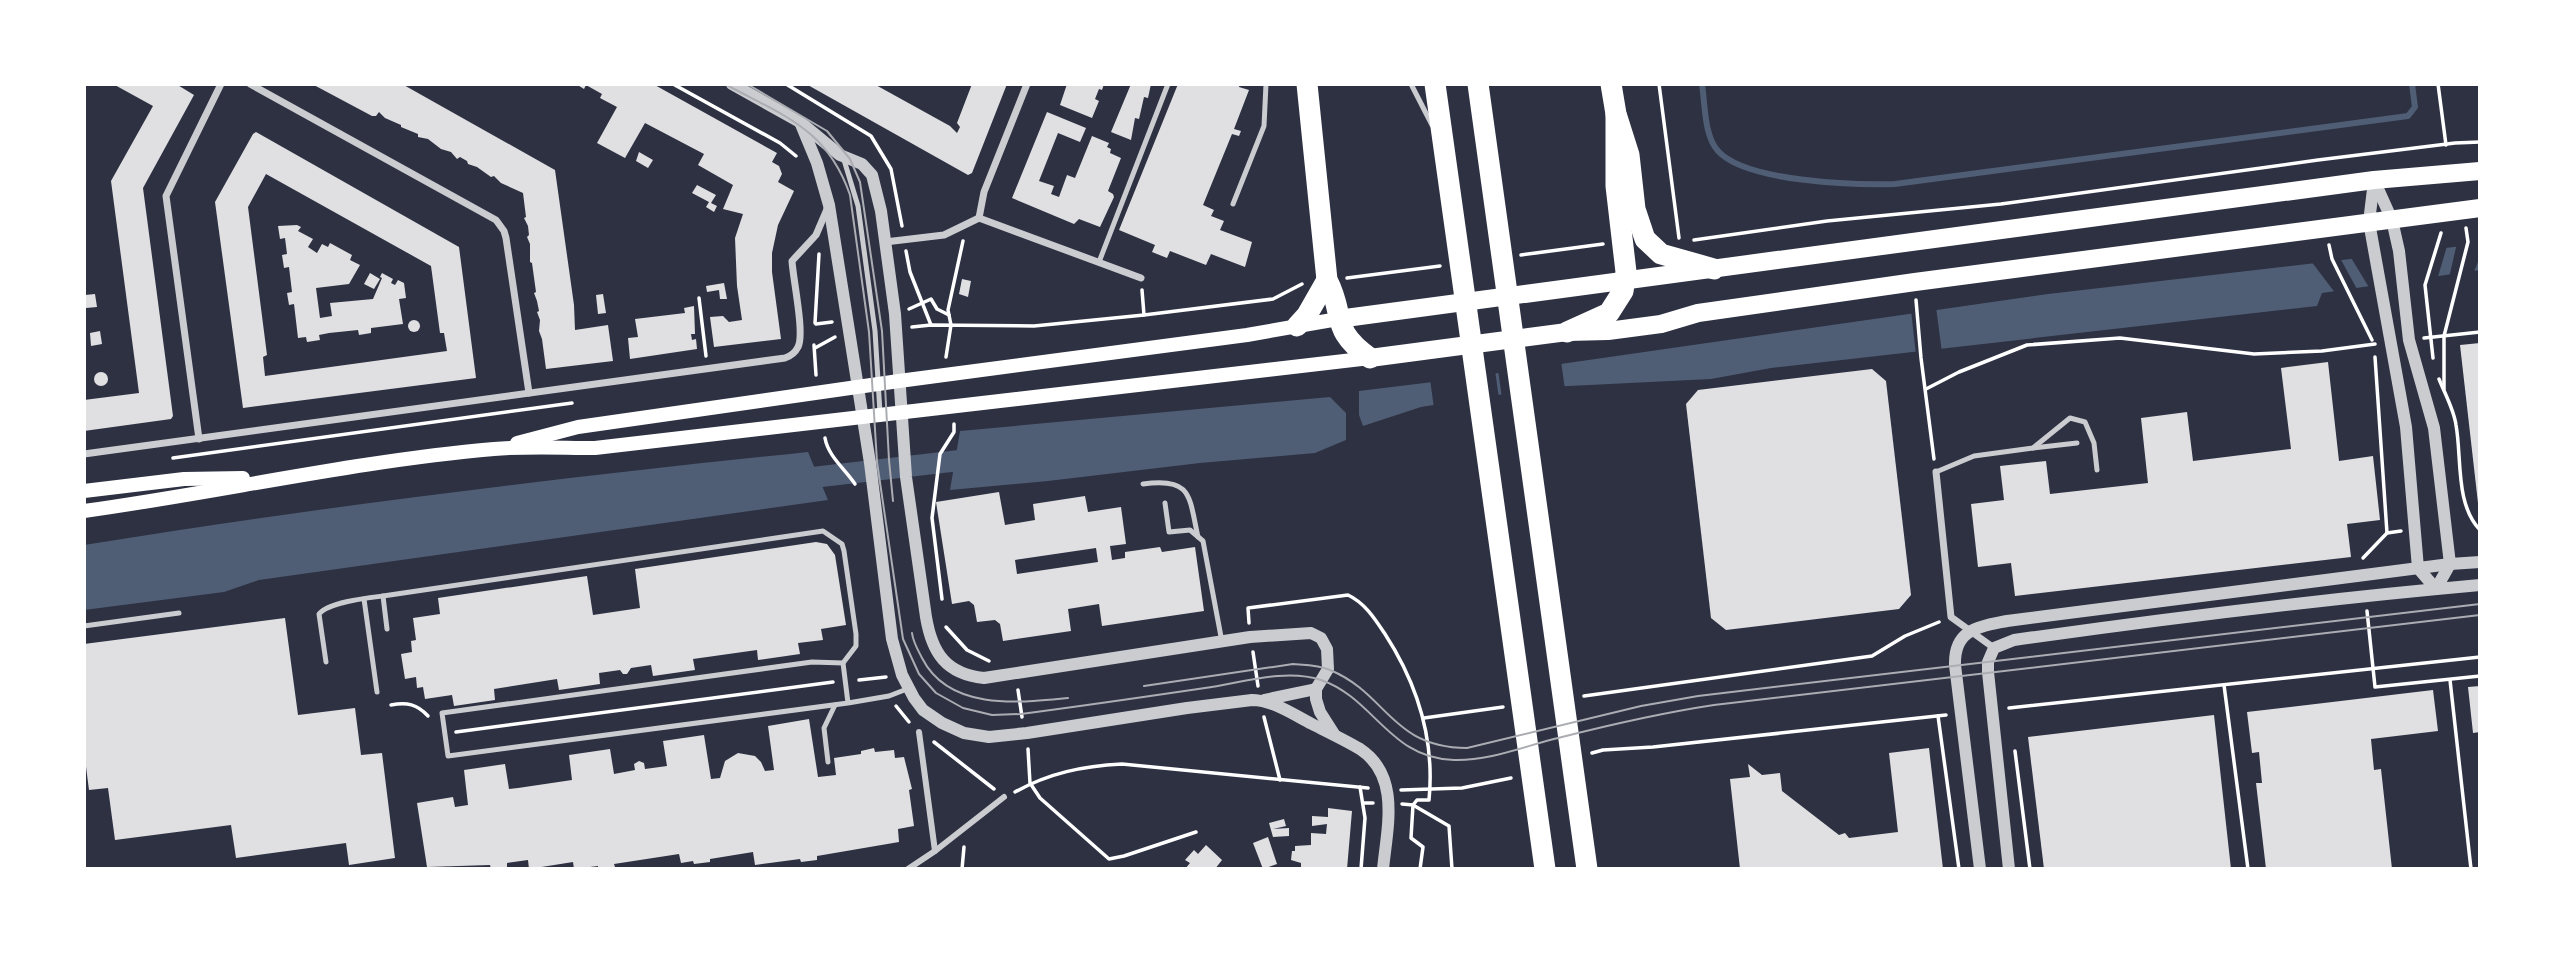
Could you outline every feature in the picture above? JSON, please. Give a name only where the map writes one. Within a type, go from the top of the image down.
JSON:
[{"type":"highway","points":[[1307,84],[1327,280],[1334,294],[1344,335],[1370,358]]},
{"type":"highway","points":[[1435,84],[1545,869]]},
{"type":"highway","points":[[1478,84],[1587,869]]},
{"type":"highway","points":[[1611,84],[1616,114],[1629,155],[1635,209],[1645,239],[1661,254],[1714,269]]},
{"type":"highway","points":[[1567,332],[1609,313],[1619,300],[1625,281],[1615,156],[1616,114]]},
{"type":"highway","points":[[1297,326],[1307,315],[1327,280]]},
{"type":"main road","points":[[496,449],[578,427],[1247,335],[1338,318],[2374,180],[2480,171]]},
{"type":"main road","points":[[84,511],[187,496],[279,478],[496,449],[595,448],[1370,358],[1567,332],[1608,331],[1661,324],[1698,313],[2480,208]]},
{"type":"main road","points":[[84,491],[184,480],[279,478]]},
{"type":"street","points":[[199,439],[166,195],[221,84]]},
{"type":"street","points":[[250,84],[501,225],[506,238],[528,393]]},
{"type":"street","points":[[732,84],[800,122],[840,155],[862,164],[872,174],[881,211],[895,314],[906,477],[926,617],[934,646],[943,662],[970,677],[984,678],[1302,632],[1321,638],[1327,649],[1328,669],[1316,689],[1320,712],[1337,737]]},
{"type":"street","points":[[886,242],[944,235],[979,218],[985,192],[1027,84]]},
{"type":"street","points":[[800,122],[817,163],[829,205],[870,463],[892,639],[908,689],[923,709],[942,723],[964,733],[989,737],[1260,700],[1316,689]]},
{"type":"street","points":[[2374,180],[2392,220],[2399,251],[2409,340],[2434,428],[2450,564],[2436,589]]},
{"type":"street","points":[[2374,180],[2369,222],[2406,427],[2418,568],[2436,589]]},
{"type":"street","points":[[84,454],[791,356],[800,345],[792,261],[816,235],[829,205]]},
{"type":"street","points":[[979,218],[1141,278]]},
{"type":"street","points":[[1936,472],[1951,617],[1994,648]]},
{"type":"street","points":[[1980,869],[1955,654],[1958,641],[1969,631],[2007,621],[2480,562]]},
{"type":"street","points":[[2009,869],[1987,662],[1994,648],[2014,640],[2165,619],[2366,594],[2480,585]]},
{"type":"street","points":[[1260,700],[1362,750],[1374,762],[1383,775],[1388,790],[1389,810],[1383,869]]},
{"type":"street","points":[[919,732],[936,851]]},
{"type":"street","points":[[908,869],[936,851],[1004,797]]},
{"type":"lane","points":[[1098,262],[1168,84]]},
{"type":"lane","points":[[1233,204],[1264,126],[1266,84]]},
{"type":"lane","points":[[1411,84],[1444,149]]},
{"type":"lane","points":[[840,155],[847,164],[858,206],[875,331],[880,416]]},
{"type":"lane","points":[[2033,448],[2070,418],[2085,422],[2094,443],[2097,470]]},
{"type":"lane","points":[[1936,472],[1974,456],[2077,443]]},
{"type":"lane","points":[[1143,484],[1164,481],[1176,483],[1186,492],[1198,537]]},
{"type":"lane","points":[[1165,503],[1169,532],[1190,530],[1203,541],[1222,642]]},
{"type":"lane","points":[[326,662],[320,612],[332,606],[383,596],[823,531],[842,544],[844,551],[856,634],[856,646],[843,663],[848,703]]},
{"type":"lane","points":[[383,596],[387,629]]},
{"type":"lane","points":[[364,599],[377,692]]},
{"type":"lane","points":[[84,626],[178,613]]},
{"type":"lane","points":[[843,663],[813,662],[442,713],[448,756],[835,705],[889,696],[908,689]]},
{"type":"lane","points":[[828,762],[824,728],[835,705]]},
{"type":"path","points":[[673,84],[780,143],[798,158]]},
{"type":"path","points":[[786,84],[871,136]]},
{"type":"path","points":[[1659,84],[1679,237],[1690,241],[1827,221],[2001,204],[2446,145],[2480,137]]},
{"type":"path","points":[[2438,84],[2446,145]]},
{"type":"path","points":[[2471,141],[2480,142]]},
{"type":"path","points":[[949,374],[946,354],[951,325],[948,310],[966,226]]},
{"type":"path","points":[[815,324],[819,281],[816,235]]},
{"type":"path","points":[[905,240],[910,272],[931,325],[1034,326],[1144,315],[1273,299],[1297,286],[1327,280]]},
{"type":"path","points":[[2444,392],[2444,336],[2468,242]]},
{"type":"path","points":[[2438,247],[2425,285],[2435,368],[2456,422],[2466,508],[2472,522],[2480,530]]},
{"type":"path","points":[[2332,259],[2374,344],[2387,533]]},
{"type":"path","points":[[1141,278],[1144,315]]},
{"type":"path","points":[[699,298],[704,341]]},
{"type":"path","points":[[1917,307],[1936,472]]},
{"type":"path","points":[[2444,336],[2480,332]]},
{"type":"path","points":[[1926,389],[1959,372],[2027,345],[2120,338],[2254,354],[2322,351],[2389,342]]},
{"type":"path","points":[[162,459],[582,402]]},
{"type":"path","points":[[942,599],[932,518],[940,454],[954,432],[953,407]]},
{"type":"path","points":[[843,467],[855,484]]},
{"type":"path","points":[[1248,608],[1348,595],[1360,601],[1377,622],[1404,663],[1424,718],[1430,756],[1430,791],[1429,800],[1417,800],[1413,805],[1411,838],[1423,847],[1420,869]]},
{"type":"path","points":[[1574,697],[1872,656],[1905,636],[1951,617]]},
{"type":"path","points":[[946,626],[967,650],[988,661],[1014,662],[1021,714],[1027,733],[1030,783],[1040,798],[1109,859],[1196,832]]},
{"type":"path","points":[[2011,717],[2010,708],[2480,657]]},
{"type":"path","points":[[457,732],[902,675]]},
{"type":"path","points":[[2374,675],[2375,687],[2480,676]]},
{"type":"path","points":[[2450,680],[2470,869]]},
{"type":"path","points":[[2224,685],[2248,869]]},
{"type":"path","points":[[391,705],[404,703],[420,706],[444,733]]},
{"type":"path","points":[[1424,718],[1506,706]]},
{"type":"path","points":[[1590,754],[1603,750],[1667,746],[1962,714]]},
{"type":"path","points":[[1938,716],[1959,869]]},
{"type":"path","points":[[2014,739],[2029,869]]},
{"type":"path","points":[[1004,797],[1030,783],[1074,769],[1122,764],[1360,787],[1365,818],[1361,869]]},
{"type":"path","points":[[1388,790],[1430,791],[1486,784],[1524,774]]},
{"type":"path","points":[[1413,805],[1449,826],[1452,869]]},
{"type":"water","points":[[2480,244],[2480,270],[2322,293],[2317,306],[1771,368],[1711,379],[1549,387],[1421,407],[1363,426],[1359,415],[1359,391],[2048,294]]},
{"type":"water","points":[[1330,397],[1346,413],[1346,440],[1315,453],[950,490],[960,431]]},
{"type":"water","points":[[808,452],[828,500],[259,580],[224,592],[84,610],[84,545],[445,493]]},
{"type":"pier","points":[[2480,241],[2480,257],[2473,274],[2449,278],[2457,243]]},
{"type":"pier","points":[[2447,246],[2437,280],[2370,289],[2350,256]]},
{"type":"pier","points":[[2340,258],[2358,291],[2336,294],[2311,261]]},
{"type":"pier","points":[[1936,307],[1942,353],[1916,355],[1911,310]]},
{"type":"pier","points":[[1561,361],[1565,390],[1502,398],[1498,370]]},
{"type":"pier","points":[[1495,370],[1499,399],[1434,408],[1430,379]]},
{"type":"building","points":[[113,84],[176,84],[194,95],[143,188],[173,416],[171,419],[84,431],[84,400],[139,393],[111,181],[153,106]]},
{"type":"building","points":[[312,84],[402,84],[555,170],[574,305],[575,330],[608,325],[613,361],[546,369],[530,262],[528,226],[524,218],[523,193],[501,183],[494,176],[491,177],[460,157],[457,159],[451,152],[441,149],[428,139],[418,137],[418,134],[385,118],[379,112],[372,116]]},
{"type":"building","points":[[576,84],[653,84],[777,153],[772,162],[779,166],[782,174],[778,182],[794,191],[778,225],[772,253],[781,339],[714,347],[710,317],[723,316],[729,322],[742,320],[735,238],[743,214],[723,209],[733,185],[698,165],[704,154],[645,123],[625,158],[597,143],[617,107],[600,98],[602,94],[586,85],[584,89]]},
{"type":"building","points":[[806,84],[874,84],[950,126],[957,133],[960,127],[957,123],[972,84],[1007,84],[972,173],[968,175]]},
{"type":"building","points":[[1067,84],[1104,84],[1095,99],[1099,101],[1092,118],[1060,105]]},
{"type":"building","points":[[1131,84],[1151,84],[1148,98],[1144,97],[1139,119],[1135,118],[1131,140],[1111,132]]},
{"type":"building","points":[[1178,84],[1240,84],[1239,87],[1249,90],[1234,129],[1241,131],[1239,136],[1232,134],[1203,205],[1214,210],[1211,216],[1224,221],[1220,230],[1252,242],[1245,267],[1211,254],[1206,265],[1170,251],[1167,258],[1152,252],[1155,245],[1119,230]]},
{"type":"building","points":[[1047,112],[1086,128],[1080,142],[1058,133],[1039,181],[1054,186],[1051,194],[1059,197],[1067,175],[1075,178],[1092,136],[1109,143],[1107,147],[1111,149],[1110,153],[1121,158],[1108,191],[1114,197],[1100,227],[1079,219],[1074,224],[1012,198]]},
{"type":"building","points":[[256,132],[459,247],[476,378],[243,408],[215,202]],"holes":[[[266,174],[431,266],[440,333],[444,333],[447,351],[265,376],[263,357],[267,355],[248,207]]]},
{"type":"building","points":[[639,152],[653,160],[648,168],[636,161]]},
{"type":"building","points":[[697,185],[716,195],[711,203],[717,206],[714,212],[706,207],[709,202],[692,193]]},
{"type":"building","points":[[278,226],[301,227],[298,231],[313,239],[308,247],[317,253],[322,244],[328,247],[330,243],[352,255],[350,260],[360,265],[349,284],[316,288],[320,318],[332,316],[330,303],[373,299],[382,273],[393,279],[391,283],[395,285],[398,280],[404,283],[406,298],[399,299],[403,324],[371,328],[371,333],[359,335],[358,330],[329,333],[319,335],[320,340],[307,342],[306,337],[298,338],[294,304],[289,305],[287,293],[292,292],[289,267],[284,268],[282,255],[287,254],[285,238],[280,239]]},
{"type":"building","points":[[370,273],[380,279],[374,289],[364,284]]},
{"type":"building","points":[[962,279],[971,281],[968,297],[959,294]]},
{"type":"building","points":[[724,283],[727,299],[720,299],[719,290],[707,292],[706,286]]},
{"type":"building","points":[[95,294],[97,307],[86,308],[85,295]]},
{"type":"building","points":[[603,294],[606,313],[598,314],[596,295]]},
{"type":"building","points":[[694,306],[695,334],[691,334],[692,340],[696,339],[697,349],[630,359],[628,338],[638,337],[635,319],[685,313],[684,308]]},
{"type":"building","points":[[409,321],[419,321],[419,331],[409,331]]},
{"type":"building","points":[[100,331],[102,344],[91,346],[90,333]]},
{"type":"building","points":[[2480,343],[2480,503],[2478,503],[2460,345]]},
{"type":"building","points":[[2328,362],[2339,461],[2373,456],[2380,520],[2347,524],[2351,557],[2015,596],[2011,563],[1978,567],[1971,504],[2004,500],[2000,466],[2046,461],[2050,494],[2148,483],[2141,418],[2187,412],[2193,461],[2291,449],[2281,368]]},
{"type":"building","points":[[1872,369],[1886,381],[1911,595],[1899,609],[1726,630],[1711,618],[1686,404],[1698,390]]},
{"type":"building","points":[[101,372],[106,374],[106,384],[101,386],[96,384],[94,379],[96,374]]},
{"type":"building","points":[[999,492],[1005,525],[1035,520],[1033,504],[1085,496],[1088,512],[1121,507],[1126,544],[1110,546],[1112,560],[1125,558],[1125,552],[1160,547],[1162,552],[1195,547],[1204,611],[1102,626],[1099,604],[1068,609],[1071,631],[1003,641],[1000,624],[995,620],[977,622],[974,605],[969,601],[952,604],[936,502]],"holes":[[[1096,548],[1098,562],[1017,574],[1015,560]]]},
{"type":"building","points":[[816,542],[827,544],[835,555],[846,625],[821,629],[823,640],[798,643],[800,654],[758,660],[757,650],[693,659],[695,670],[653,676],[651,665],[631,668],[627,674],[620,670],[599,673],[600,684],[559,690],[557,679],[494,689],[495,700],[454,706],[452,695],[425,699],[423,687],[417,688],[416,677],[405,679],[401,654],[412,652],[411,641],[416,640],[413,618],[440,614],[438,598],[587,576],[593,615],[640,608],[635,569]]},
{"type":"building","points":[[285,618],[298,715],[355,708],[361,755],[382,753],[395,858],[349,865],[346,843],[236,858],[231,825],[115,840],[108,788],[89,790],[84,751],[84,644]]},
{"type":"building","points":[[2480,686],[2480,732],[2473,733],[2468,687]]},
{"type":"building","points":[[2433,690],[2438,731],[2371,739],[2374,770],[2381,769],[2392,869],[2266,869],[2256,783],[2262,783],[2259,752],[2252,753],[2247,712]]},
{"type":"building","points":[[2214,715],[2231,869],[2044,869],[2028,737]]},
{"type":"building","points":[[809,719],[818,777],[836,775],[834,758],[861,754],[861,751],[874,748],[875,752],[894,750],[895,758],[904,757],[912,789],[909,790],[914,826],[898,829],[899,842],[817,856],[817,860],[801,862],[800,859],[755,865],[753,852],[694,864],[693,861],[681,863],[679,854],[614,864],[615,867],[606,869],[598,869],[598,866],[574,869],[573,862],[529,869],[528,860],[491,869],[490,865],[427,867],[417,803],[453,797],[455,807],[468,805],[464,770],[505,764],[509,789],[518,788],[572,780],[569,755],[610,749],[614,774],[635,770],[634,764],[639,761],[644,763],[645,769],[667,766],[663,741],[704,735],[711,779],[720,778],[725,761],[738,753],[755,756],[765,771],[774,770],[768,726]]},
{"type":"building","points":[[1929,748],[1943,869],[1740,869],[1730,779],[1750,777],[1748,764],[1762,775],[1780,773],[1782,791],[1839,835],[1845,833],[1849,838],[1898,832],[1889,753]]},
{"type":"building","points":[[1328,808],[1352,811],[1347,869],[1301,869],[1301,863],[1291,860],[1292,851],[1295,851],[1295,846],[1311,845],[1311,833],[1326,834],[1327,824],[1312,826],[1312,816],[1328,817]]},
{"type":"building","points":[[1284,819],[1286,826],[1273,829],[1289,828],[1289,836],[1273,837],[1269,823]]},
{"type":"building","points":[[1268,837],[1277,864],[1263,869],[1253,843]]},
{"type":"building","points":[[1206,845],[1222,860],[1215,869],[1185,869],[1190,863],[1185,860],[1194,850],[1198,854]]},
{"type":"waterway","points":[[1702,84],[1706,119],[1713,145],[1732,161],[1775,175],[1828,182],[1877,184],[1895,184],[2408,116],[2415,107],[2412,84]]},
{"type":"waterway","points":[[791,480],[981,458]]},
{"type":"tram line","points":[[725,84],[801,126],[816,139],[840,172],[850,195],[869,332],[877,462],[903,639],[919,674],[936,693],[963,708],[992,715],[1021,714],[1293,675],[1321,680],[1339,689],[1414,750],[1432,757],[1467,760],[1494,756],[1635,720],[1714,705],[2480,615]]},
{"type":"tram line","points":[[747,84],[827,131],[850,159],[860,182],[882,331],[893,501]]},
{"type":"tram line","points":[[1144,686],[1293,664],[1317,666],[1349,680],[1391,718],[1421,739],[1467,748],[1641,706],[1698,696],[2480,604]]},
{"type":"tram line","points":[[912,633],[922,658],[934,675],[949,687],[967,695],[1007,702],[1068,698]]}]
